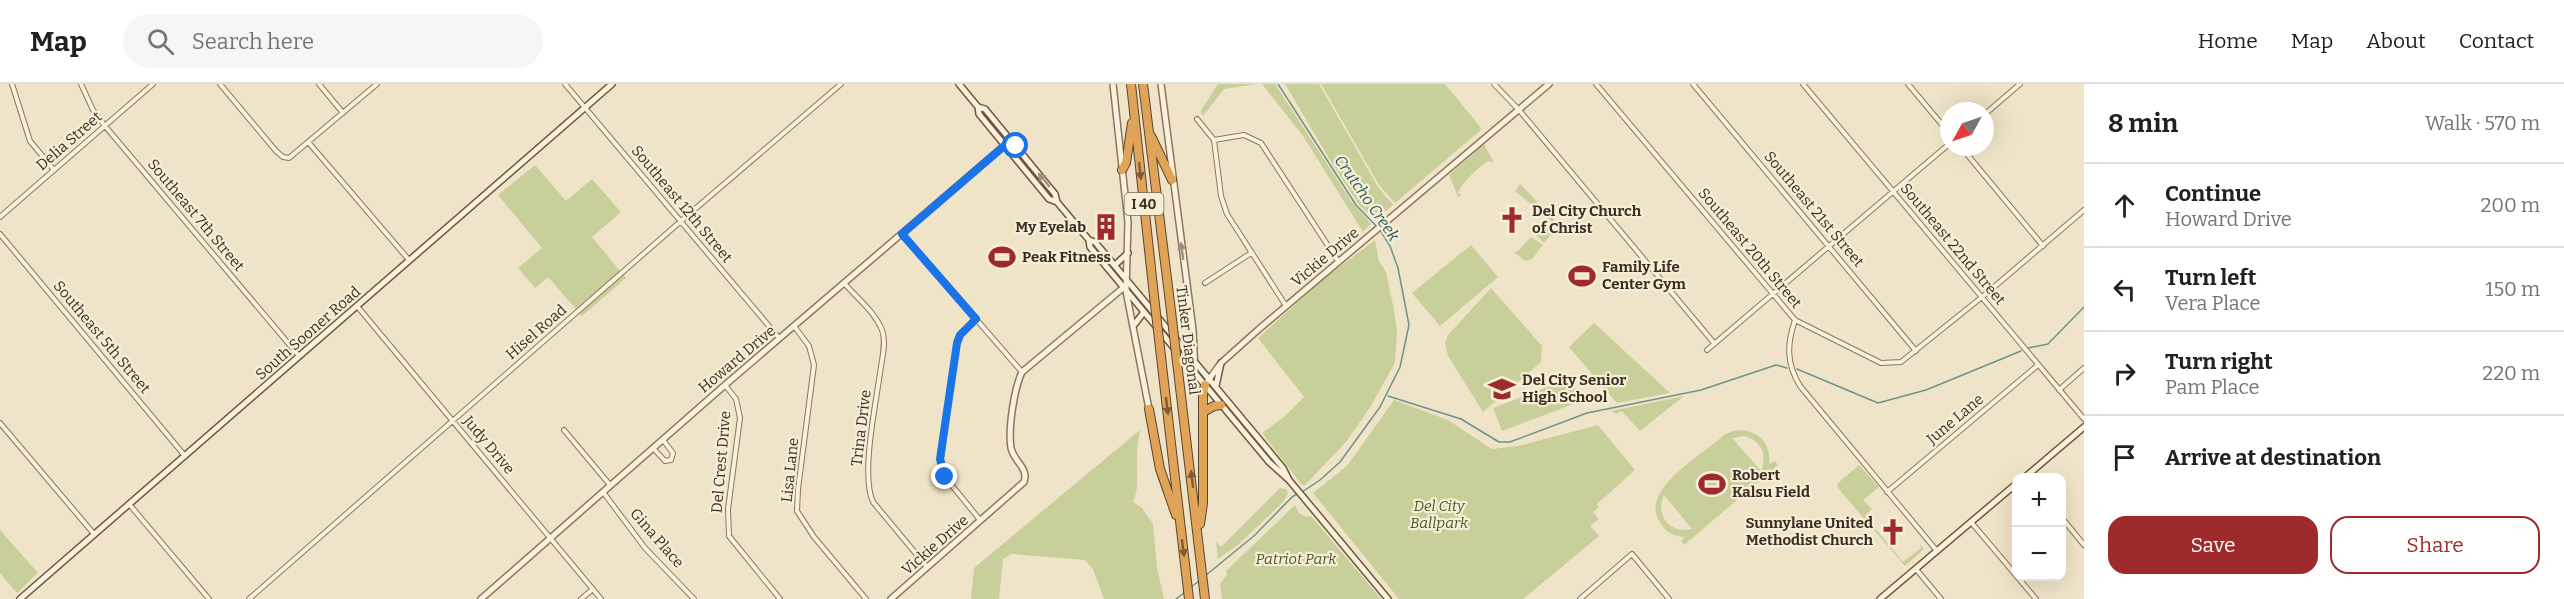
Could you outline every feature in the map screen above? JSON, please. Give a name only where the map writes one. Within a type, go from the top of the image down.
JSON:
[{"type":"highway","name":"Tinker Diagonal","points":[[1131,84],[1189,599]]},
{"type":"highway","name":"Tinker Diagonal","points":[[1143,84],[1205,599]]},
{"type":"highway","points":[[1122,170],[1126,163],[1134,113]]},
{"type":"highway","points":[[1148,130],[1172,180]]},
{"type":"highway","points":[[1199,537],[1203,503],[1203,412],[1207,381]]},
{"type":"highway","points":[[1203,412],[1221,405]]},
{"type":"highway","points":[[1149,409],[1160,469],[1180,525]]},
{"type":"main road","name":"South Sooner Road","points":[[20,599],[612,84]]},
{"type":"main road","points":[[959,84],[978,107],[979,114],[1049,199],[1057,202]]},
{"type":"main road","points":[[1113,84],[1128,254],[1125,289],[1149,409]]},
{"type":"main road","name":"Tinker Diagonal","points":[[1161,84],[1195,360],[1194,372]]},
{"type":"main road","name":"Vickie Drive","points":[[1207,381],[1221,363],[1286,306],[1549,84]]},
{"type":"main road","points":[[978,107],[985,109],[1055,194],[1057,202],[1089,240],[1095,242],[1195,360],[1221,405],[1269,462],[1289,480],[1388,599]]},
{"type":"main road","name":"Howard Drive","points":[[481,599],[725,385],[1011,140]]},
{"type":"main road","points":[[1089,240],[1090,247],[1194,372],[1216,386],[1275,457],[1289,480]]},
{"type":"main road","points":[[1115,265],[1128,254]]},
{"type":"main road","points":[[1022,372],[1125,289]]},
{"type":"main road","points":[[1134,325],[1144,312]]},
{"type":"main road","points":[[1216,386],[1221,363]]},
{"type":"main road","name":"Vickie Drive","points":[[891,599],[1024,483],[1026,476],[1011,448],[1016,393],[1022,372]]},
{"type":"main road","points":[[1245,434],[1251,429]]},
{"type":"main road","points":[[2031,473],[2082,429]]},
{"type":"main road","points":[[1269,462],[1275,457]]},
{"type":"main road","points":[[1880,599],[2012,487]]},
{"type":"street","points":[[12,84],[30,141],[54,170]]},
{"type":"street","name":"Southeast 7th Street","points":[[81,84],[93,110],[105,126],[299,356]]},
{"type":"street","name":"Delia Street","points":[[0,217],[153,84]]},
{"type":"street","points":[[220,84],[283,157],[289,158],[297,154],[377,84]]},
{"type":"street","points":[[319,84],[343,112]]},
{"type":"street","name":"Southeast 12th Street","points":[[565,84],[780,339]]},
{"type":"street","name":"Hisel Road","points":[[249,599],[841,84]]},
{"type":"street","points":[[1494,84],[1519,110],[1714,343]]},
{"type":"street","name":"Southeast 20th Street","points":[[1596,84],[1795,320],[1788,358],[1805,394],[1937,551]]},
{"type":"street","name":"Southeast 21st Street","points":[[1693,84],[1917,351]]},
{"type":"street","name":"Southeast 22nd Street","points":[[1803,84],[2084,419]]},
{"type":"street","points":[[1908,84],[1940,122]]},
{"type":"street","points":[[1994,105],[2014,86],[2020,84]]},
{"type":"street","points":[[1197,119],[1214,140],[1223,205],[1286,306]]},
{"type":"street","points":[[1214,140],[1244,135],[1261,143],[1338,261]]},
{"type":"street","points":[[309,143],[409,260]]},
{"type":"street","points":[[1707,350],[1940,152]]},
{"type":"street","points":[[1968,156],[2043,246]]},
{"type":"street","points":[[1795,320],[1881,363],[1900,362],[1917,351],[2084,210]]},
{"type":"street","name":"Southeast 5th Street","points":[[0,234],[185,456]]},
{"type":"street","points":[[902,234],[1022,372]]},
{"type":"street","points":[[1205,283],[1251,253]]},
{"type":"street","name":"Trina Drive","points":[[844,283],[883,331],[883,352],[868,468],[869,494],[873,502],[928,568]]},
{"type":"street","name":"Judy Drive","points":[[357,306],[601,599]]},
{"type":"street","points":[[976,319],[960,335],[957,343],[940,459],[945,477],[980,521]]},
{"type":"street","name":"Lisa Lane","points":[[794,326],[809,346],[814,365],[797,512],[814,537],[866,599]]},
{"type":"street","name":"June Lane","points":[[1887,492],[2038,365]]},
{"type":"street","points":[[2058,390],[2084,368]]},
{"type":"street","name":"Del Crest Drive","points":[[725,385],[736,399],[740,418],[728,509],[729,536],[780,599]]},
{"type":"street","points":[[0,423],[94,534]]},
{"type":"street","points":[[2082,429],[2084,436]]},
{"type":"street","points":[[564,430],[610,485]]},
{"type":"street","points":[[653,448],[665,461],[671,460],[673,453],[663,440]]},
{"type":"street","name":"Gina Place","points":[[603,492],[645,548],[694,599]]},
{"type":"street","points":[[129,504],[209,599]]},
{"type":"street","points":[[1971,522],[2036,599]]},
{"type":"street","points":[[2066,524],[2084,545]]},
{"type":"street","points":[[1580,599],[1632,555],[1670,599]]},
{"type":"street","points":[[1916,569],[1941,599]]},
{"type":"street","points":[[581,599],[593,589]]},
{"type":"green space","points":[[1218,84],[1257,84],[1224,89],[1203,116],[1200,112]]},
{"type":"green space","points":[[1262,84],[1275,84],[1351,201],[1371,224],[1363,232],[1303,136]]},
{"type":"green space","points":[[1285,84],[1319,84],[1378,187],[1393,205],[1376,219],[1360,206]]},
{"type":"green space","points":[[1321,84],[1445,84],[1482,129],[1395,203],[1379,185]]},
{"type":"green space","points":[[1484,144],[1494,163],[1488,161],[1475,171],[1458,192],[1461,196],[1458,197],[1449,175]]},
{"type":"green space","points":[[535,165],[566,201],[592,179],[621,212],[592,237],[626,278],[582,316],[548,277],[535,288],[518,268],[542,248],[498,195]]},
{"type":"green space","points":[[1520,184],[1553,218],[1556,225],[1515,191]]},
{"type":"green space","points":[[1543,222],[1553,232],[1544,243],[1533,232]]},
{"type":"green space","points":[[1531,237],[1543,245],[1532,259],[1525,261],[1514,252],[1518,251]]},
{"type":"green space","points":[[1375,240],[1379,261],[1386,272],[1394,310],[1397,331],[1395,363],[1369,409],[1346,442],[1305,485],[1302,485],[1262,433],[1284,417],[1304,397],[1258,338],[1325,278]]},
{"type":"green space","points":[[1471,245],[1498,277],[1440,326],[1412,293]]},
{"type":"green space","points":[[1491,288],[1542,346],[1541,362],[1483,412],[1448,356],[1445,343],[1448,335]]},
{"type":"green space","points":[[1594,323],[1670,393],[1617,403],[1569,347]]},
{"type":"green space","points":[[1571,378],[1579,402],[1502,431],[1493,408]]},
{"type":"green space","points":[[1684,396],[1640,431],[1622,411],[1616,414],[1611,411]]},
{"type":"green space","name":"Del City Ballpark","points":[[1394,400],[1448,420],[1492,449],[1518,446],[1598,425],[1635,470],[1597,504],[1599,507],[1593,512],[1599,519],[1590,526],[1599,536],[1523,599],[1399,599],[1313,493],[1347,466]]},
{"type":"green space","points":[[1140,430],[1137,451],[1137,484],[1133,502],[1142,508],[1153,524],[1157,568],[1164,599],[1104,599],[1093,569],[1085,560],[1011,554],[1003,559],[999,599],[971,599],[974,568]]},
{"type":"green space","name":"Robert Kalsu Field","points":[[1745,430],[1757,435],[1766,444],[1769,464],[1775,461],[1778,465],[1684,545],[1681,541],[1685,537],[1671,534],[1661,524],[1656,511],[1658,498],[1676,474],[1725,434]],"holes":[[[1744,436],[1755,441],[1762,449],[1764,459],[1761,471],[1732,438]],[[1664,495],[1692,529],[1677,529],[1666,522],[1661,510]]]},
{"type":"green space","points":[[1859,465],[1879,487],[1863,500],[1872,509],[1865,516],[1903,562],[1921,548],[1920,544],[1924,549],[1905,566],[1837,487],[1838,483]]},
{"type":"green space","points":[[1280,488],[1286,489],[1288,494],[1283,502],[1239,544],[1218,559],[1216,541],[1221,547]]},
{"type":"green space","name":"Patriot Park","points":[[1295,505],[1299,513],[1306,517],[1311,516],[1381,599],[1222,599],[1220,584],[1227,575],[1226,571]]},
{"type":"green space","points":[[0,530],[38,573],[17,593],[0,573]]},
{"type":"waterway","name":"Crutcho Creek","points":[[1278,84],[1356,205],[1380,230],[1390,246],[1398,268],[1409,325],[1400,367],[1380,407],[1340,462],[1302,492]]},
{"type":"waterway","points":[[2028,348],[2048,344],[2084,307]]},
{"type":"waterway","points":[[1797,369],[1878,403],[1926,390],[2021,351]]},
{"type":"waterway","points":[[1388,396],[1461,419],[1499,442],[1510,442],[1587,413],[1701,390],[1776,365],[1787,368]]},
{"type":"waterway","name":"Crutcho Creek","points":[[1205,576],[1255,535],[1297,494]]},
{"type":"waterway","name":"Crutcho Creek","points":[[1191,587],[1199,581]]},
{"type":"waterway","name":"Crutcho Creek","points":[[1176,599],[1185,592]]},
{"type":"place","name":"Del City Church of Christ","points":[[1512,220]]},
{"type":"place","name":"My Eyelab","points":[[1106,227]]},
{"type":"place","name":"Peak Fitness","points":[[1002,257]]},
{"type":"place","name":"Family Life Center Gym","points":[[1582,276]]},
{"type":"place","name":"Del City Senior High School","points":[[1502,389]]},
{"type":"place","name":"Robert Kalsu Field","points":[[1712,484]]},
{"type":"place","name":"Sunnylane United Methodist Church","points":[[1893,532]]},
{"type":"route","points":[[945,477],[940,459],[954,357],[960,335],[976,319],[902,234],[1011,140],[1016,146]]}]
